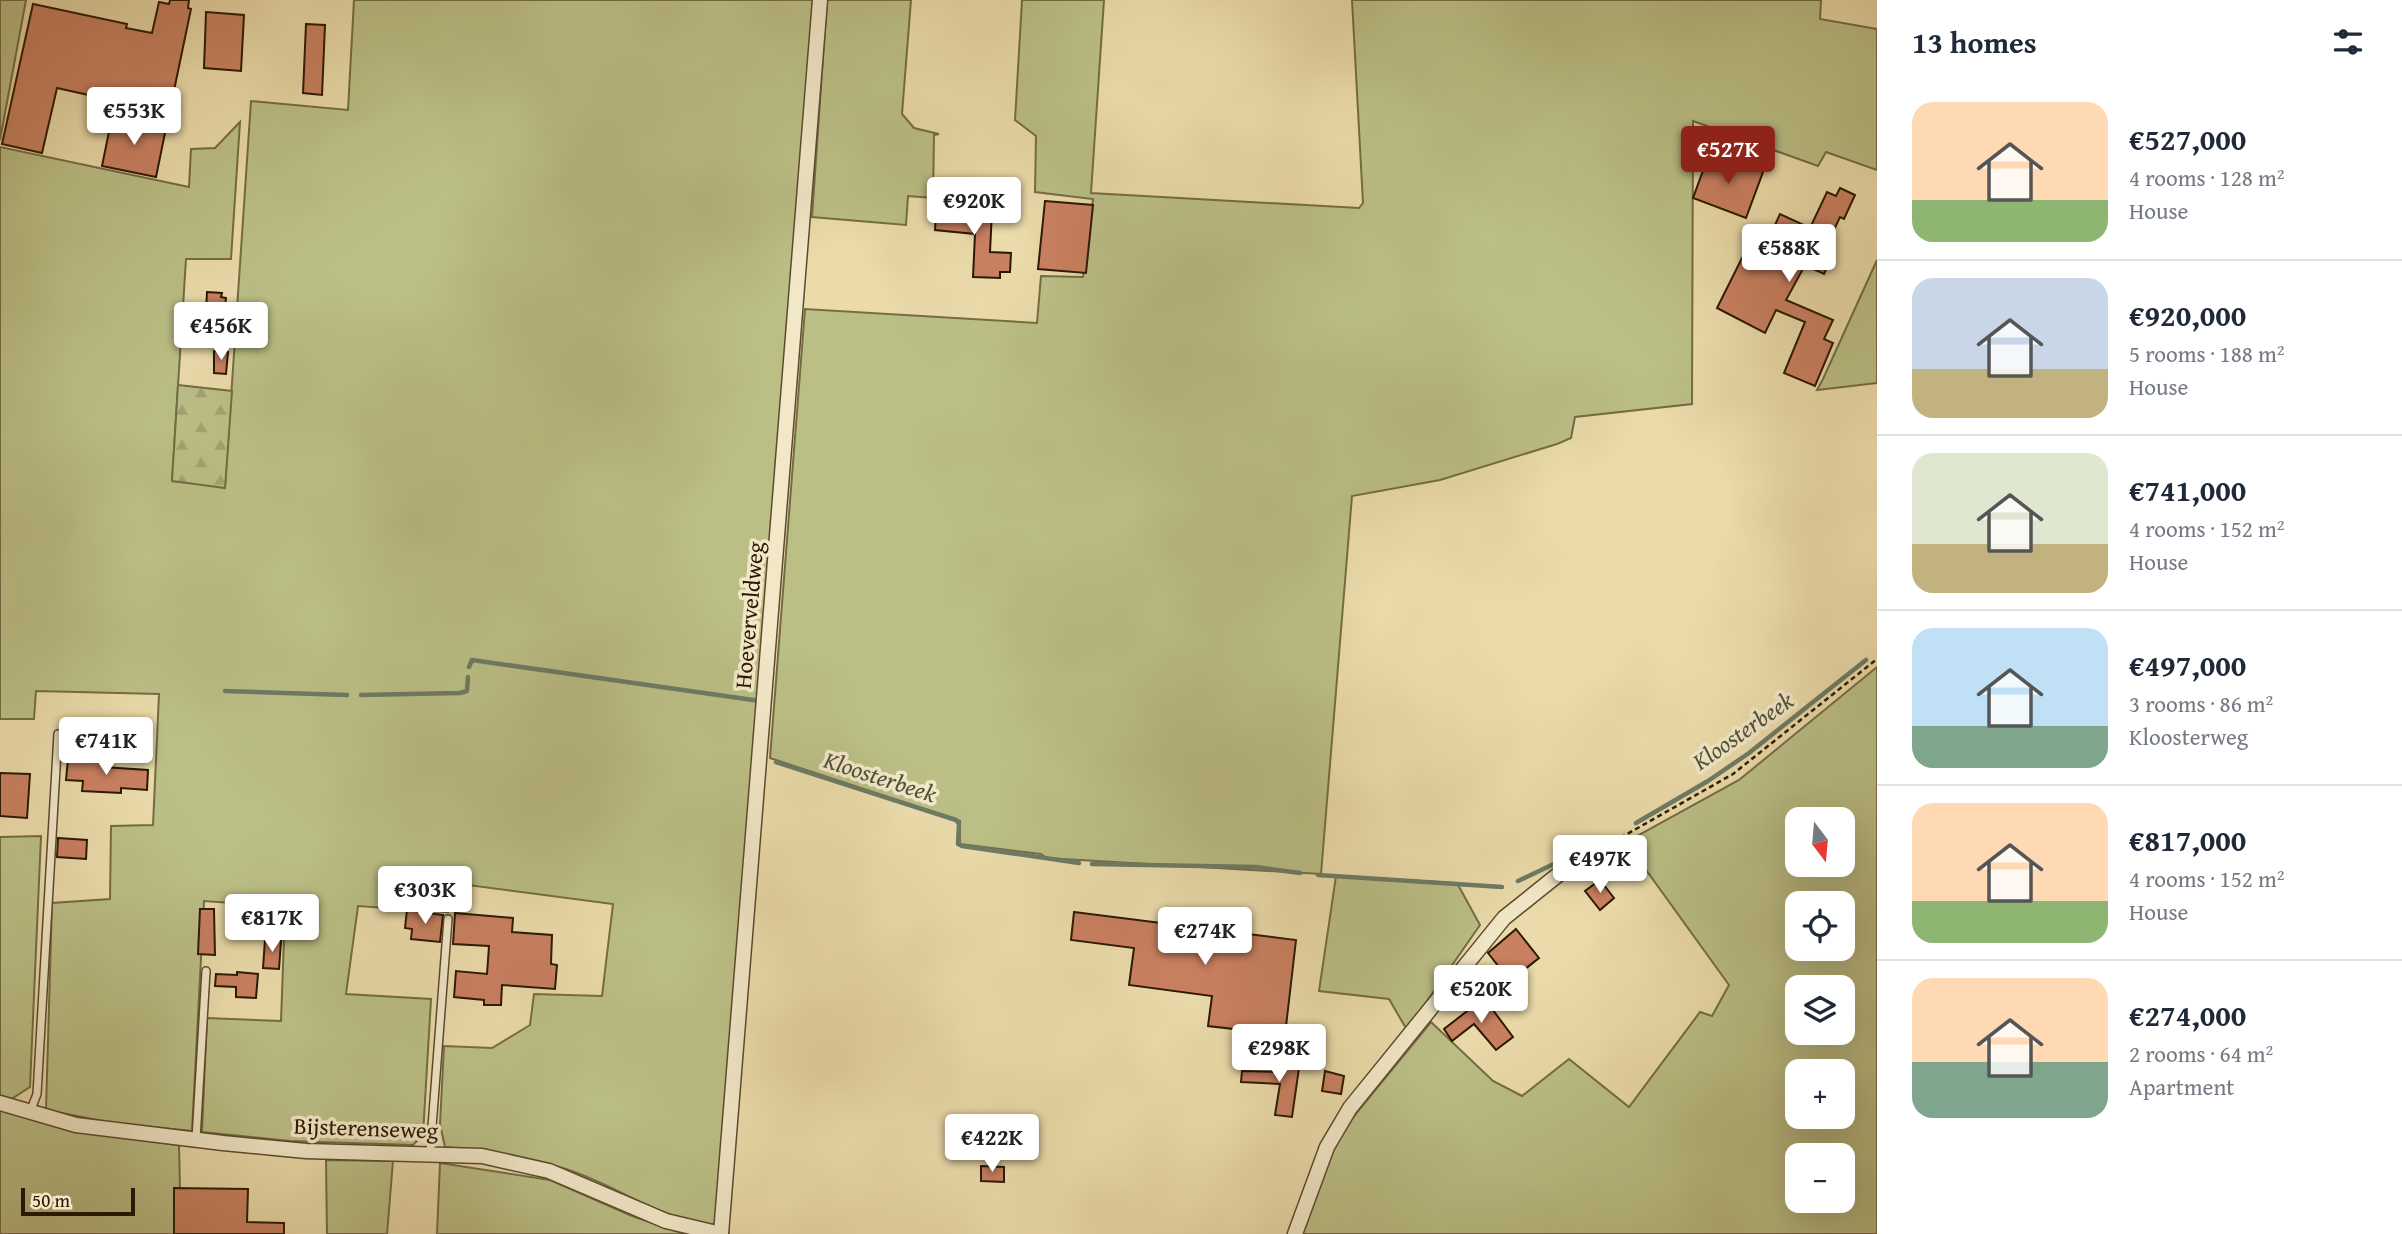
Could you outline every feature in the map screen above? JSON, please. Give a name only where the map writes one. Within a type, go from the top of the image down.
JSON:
[{"type":"street","name":"Hoeverveldweg","points":[[721,1234],[820,0]]},
{"type":"street","points":[[1295,1234],[1327,1147],[1350,1108],[1504,918],[1564,870]]},
{"type":"street","name":"Bijsterenseweg","points":[[0,1103],[76,1125],[196,1139],[306,1151],[482,1156],[550,1171],[666,1221],[721,1234]]},
{"type":"lane","points":[[30,1112],[37,1094],[58,734]]},
{"type":"lane","points":[[430,1153],[448,919]]},
{"type":"lane","points":[[196,1139],[206,971]]},
{"type":"path","points":[[1564,870],[1733,774],[1877,659]]},
{"type":"green space","points":[[0,0],[26,0],[0,140]]},
{"type":"green space","points":[[354,0],[813,0],[716,1223],[704,1224],[683,1219],[551,1164],[445,1147],[440,1124],[444,1046],[492,1048],[530,1025],[534,994],[602,996],[613,904],[453,883],[448,912],[358,906],[346,994],[431,999],[423,1135],[413,1145],[290,1141],[202,1132],[207,1018],[281,1021],[284,939],[261,937],[261,905],[204,901],[192,1131],[113,1123],[46,1110],[52,903],[110,899],[111,826],[153,825],[159,694],[36,691],[34,719],[0,719],[0,147],[189,187],[191,149],[215,148],[240,122],[231,259],[186,259],[172,481],[225,487],[251,101],[348,110]]},
{"type":"green space","points":[[827,0],[911,0],[902,114],[914,128],[939,134],[934,135],[933,198],[908,196],[906,225],[812,217]]},
{"type":"green space","points":[[1022,0],[1104,0],[1091,193],[1359,208],[1363,203],[1352,0],[1821,0],[1820,19],[1877,29],[1877,170],[1826,152],[1818,166],[1693,121],[1692,404],[1575,417],[1571,438],[1557,444],[1440,480],[1352,496],[1321,874],[1046,858],[1041,854],[960,844],[960,821],[770,758],[805,309],[1037,323],[1041,276],[1083,277],[1093,199],[1035,192],[1036,136],[1015,120]]},
{"type":"green space","points":[[1877,260],[1877,383],[1817,390],[1823,379]]},
{"type":"green space","points":[[178,385],[232,391],[225,488],[172,481]]},
{"type":"green space","points":[[1877,667],[1877,1234],[1302,1234],[1324,1160],[1345,1127],[1431,1022],[1493,1081],[1522,1096],[1569,1059],[1629,1107],[1700,1012],[1712,1016],[1729,985],[1626,842],[1739,780]]},
{"type":"green space","points":[[41,836],[30,1087],[10,1100],[0,1097],[0,837]]},
{"type":"green space","points":[[1336,876],[1457,883],[1480,925],[1407,1030],[1389,999],[1319,991]]},
{"type":"green space","points":[[0,1110],[71,1130],[179,1145],[181,1234],[0,1234]]},
{"type":"green space","points":[[326,1160],[393,1161],[387,1234],[327,1234]]},
{"type":"green space","points":[[440,1163],[550,1180],[632,1216],[685,1234],[437,1234]]},
{"type":"building","points":[[170,0],[189,0],[188,8],[191,9],[172,100],[113,88],[111,100],[57,88],[42,153],[2,144],[33,4],[127,24],[126,28],[152,33],[159,2],[169,4]]},
{"type":"building","points":[[206,12],[244,15],[241,71],[204,68]]},
{"type":"building","points":[[306,24],[325,25],[322,95],[303,93]]},
{"type":"building","points":[[112,117],[166,128],[156,177],[102,166]]},
{"type":"building","points":[[1708,157],[1735,167],[1737,162],[1763,172],[1746,218],[1693,198]]},
{"type":"building","points":[[1840,188],[1855,195],[1844,219],[1840,217],[1823,253],[1832,257],[1824,274],[1805,265],[1786,300],[1833,320],[1824,339],[1833,343],[1815,386],[1784,373],[1805,322],[1776,310],[1765,333],[1717,308],[1744,254],[1762,264],[1780,227],[1775,225],[1780,214],[1810,228],[1827,192],[1836,196]]},
{"type":"building","points":[[937,200],[963,203],[962,210],[992,211],[990,252],[1011,253],[1010,272],[1000,272],[1000,278],[973,277],[975,234],[935,230]]},
{"type":"building","points":[[1045,201],[1093,205],[1086,273],[1038,269]]},
{"type":"building","points":[[207,292],[222,293],[221,297],[226,298],[223,324],[176,321],[176,310],[206,312]]},
{"type":"building","points":[[214,351],[228,352],[226,374],[214,373]]},
{"type":"building","points":[[68,759],[103,762],[103,767],[148,770],[147,790],[121,788],[121,793],[82,791],[83,781],[66,780]]},
{"type":"building","points":[[0,773],[30,774],[27,818],[0,816]]},
{"type":"building","points":[[58,838],[87,840],[86,859],[57,857]]},
{"type":"building","points":[[1600,880],[1614,898],[1600,910],[1585,891]]},
{"type":"building","points":[[200,909],[214,909],[215,955],[198,954]]},
{"type":"building","points":[[407,910],[443,915],[440,942],[411,939],[412,929],[405,928]]},
{"type":"building","points":[[1074,912],[1296,940],[1285,1035],[1208,1026],[1212,996],[1129,985],[1134,948],[1071,940]]},
{"type":"building","points":[[455,913],[513,918],[512,932],[552,935],[551,964],[557,965],[555,989],[502,985],[501,1005],[484,1005],[484,1000],[454,997],[456,971],[487,974],[489,946],[453,944]]},
{"type":"building","points":[[1516,929],[1539,958],[1510,981],[1488,953]]},
{"type":"building","points":[[265,940],[281,941],[279,969],[263,968]]},
{"type":"building","points":[[237,972],[258,974],[256,998],[236,997],[236,987],[215,986],[216,974],[237,975]]},
{"type":"building","points":[[1484,998],[1513,1037],[1496,1050],[1474,1024],[1452,1041],[1444,1029]]},
{"type":"building","points":[[1279,1058],[1300,1061],[1292,1117],[1275,1115],[1280,1084],[1241,1082],[1242,1071],[1277,1072]]},
{"type":"building","points":[[1325,1071],[1344,1076],[1341,1094],[1322,1091]]},
{"type":"building","points":[[981,1166],[1004,1167],[1004,1182],[981,1181]]},
{"type":"building","points":[[174,1188],[248,1189],[247,1222],[284,1223],[284,1234],[174,1234]]},
{"type":"waterway","name":"Kloosterbeek","points":[[469,667],[472,660],[760,701]]},
{"type":"waterway","name":"Kloosterbeek","points":[[1636,823],[1708,781],[1749,753],[1866,660]]},
{"type":"waterway","name":"Kloosterbeek","points":[[361,695],[460,693],[467,691],[468,677]]},
{"type":"waterway","name":"Kloosterbeek","points":[[225,691],[347,695]]},
{"type":"waterway","name":"Kloosterbeek","points":[[776,762],[956,820],[959,824],[958,844],[962,846],[1079,863]]},
{"type":"waterway","name":"Kloosterbeek","points":[[1518,881],[1583,850]]},
{"type":"waterway","name":"Kloosterbeek","points":[[1092,864],[1256,867],[1300,873]]},
{"type":"waterway","name":"Kloosterbeek","points":[[1318,875],[1502,887]]}]
